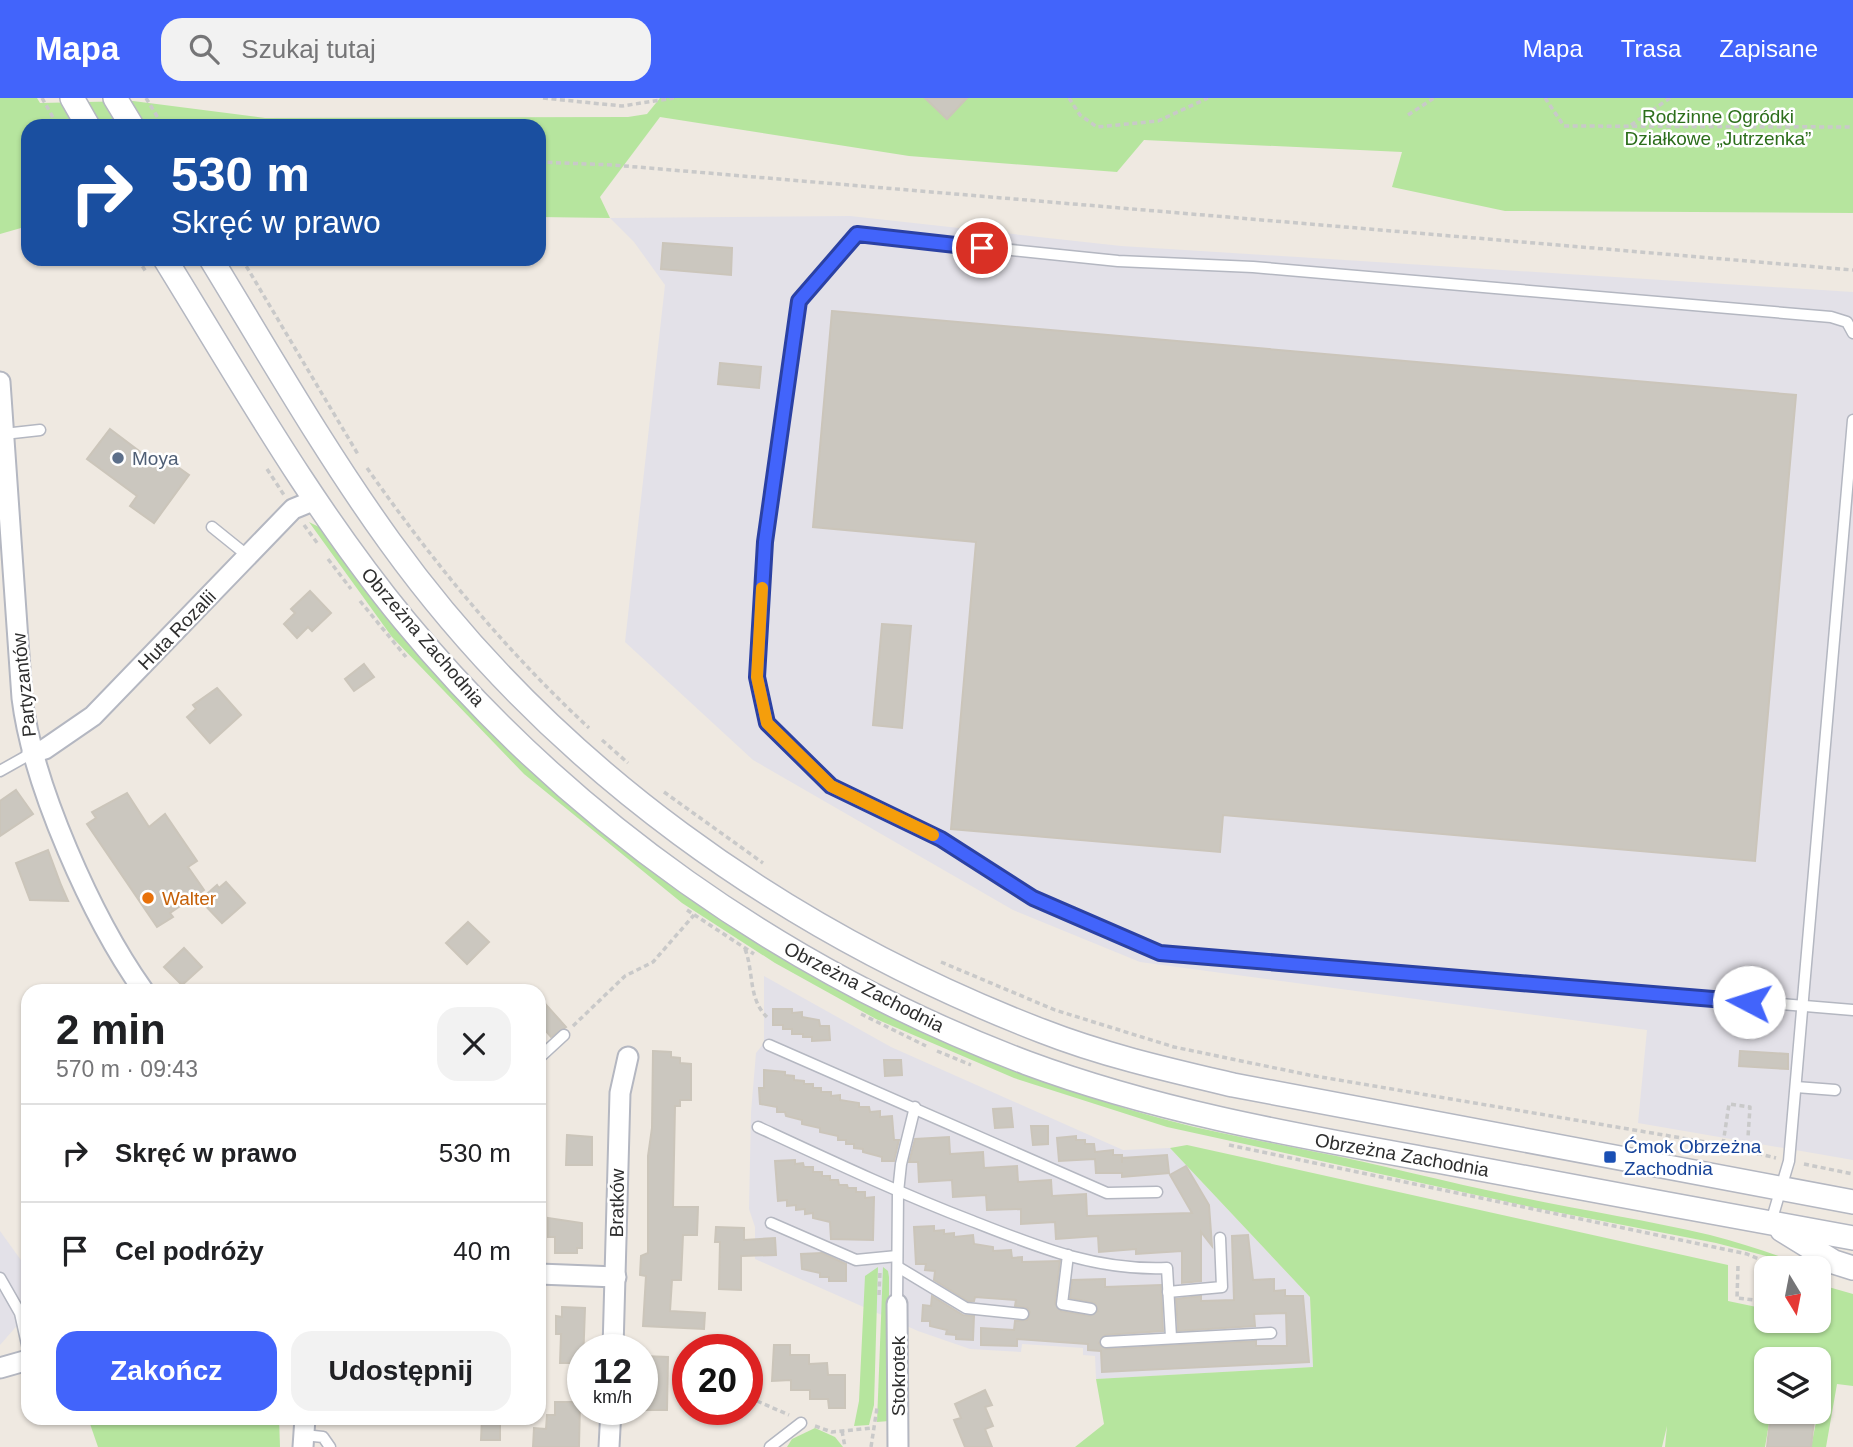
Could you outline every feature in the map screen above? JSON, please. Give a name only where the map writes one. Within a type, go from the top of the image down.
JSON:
[{"type":"street","points":[[72,98],[84,119]]},
{"type":"street","points":[[116,98],[128,119]]},
{"type":"street","name":"Obrzeżna Zachodnia","points":[[170,266],[315,500],[407,623],[514,739],[567,787],[679,877],[745,922],[888,1002],[1032,1065],[1227,1121],[1853,1238]]},
{"type":"street","name":"Obrzeżna Zachodnia","points":[[215,266],[335,460],[390,543],[488,661],[590,760],[673,829],[768,896],[837,936],[977,1005],[1046,1033],[1172,1071],[1316,1101],[1853,1202]]},
{"type":"street","name":"Partyzantów","points":[[1,389],[22,698],[32,753],[93,901],[120,955],[139,984]]},
{"type":"street","name":"Huta Rozalii","points":[[32,753],[45,748],[93,716],[292,509],[315,500]]},
{"type":"street","name":"Bratków","points":[[614,1334],[620,1093],[628,1057]]},
{"type":"street","points":[[1771,1223],[1834,1262],[1853,1268]]},
{"type":"street","points":[[546,1274],[616,1277]]},
{"type":"street","name":"Stokrotek","points":[[897,1304],[898,1447]]},
{"type":"street","points":[[0,1368],[21,1362]]},
{"type":"street","points":[[609,1447],[610,1425]]},
{"type":"lane","points":[[1853,333],[1847,322],[1831,317],[1253,268],[1118,261],[857,234],[799,301],[765,542],[757,677],[767,723],[831,786],[941,839],[1033,898],[1160,953],[1853,1010]]},
{"type":"lane","points":[[1771,1223],[1789,1161],[1853,420]]},
{"type":"lane","points":[[4,434],[40,430]]},
{"type":"lane","points":[[212,527],[248,556]]},
{"type":"lane","points":[[0,771],[32,753]]},
{"type":"lane","points":[[546,1052],[564,1035]]},
{"type":"lane","points":[[769,1045],[1107,1193],[1157,1192]]},
{"type":"lane","points":[[1796,1087],[1835,1090]]},
{"type":"lane","points":[[897,1304],[898,1192],[915,1107]]},
{"type":"lane","points":[[758,1127],[898,1192],[1031,1244],[1127,1270],[1167,1268],[1171,1338]]},
{"type":"lane","points":[[771,1223],[856,1260],[898,1261],[966,1308],[1023,1314]]},
{"type":"lane","points":[[1168,1292],[1222,1287],[1220,1238]]},
{"type":"lane","points":[[1068,1255],[1062,1304],[1091,1309]]},
{"type":"lane","points":[[0,1278],[21,1318]]},
{"type":"lane","points":[[1106,1342],[1271,1333]]},
{"type":"lane","points":[[770,1447],[801,1423]]},
{"type":"lane","points":[[304,1433],[323,1437],[330,1447]]},
{"type":"path","points":[[42,98],[54,119]]},
{"type":"path","points":[[146,98],[159,119]]},
{"type":"path","points":[[542,98],[622,106],[674,98]]},
{"type":"path","points":[[1069,98],[1080,115],[1097,127],[1158,121],[1208,98]]},
{"type":"path","points":[[1408,115],[1434,98]]},
{"type":"path","points":[[1545,98],[1564,126],[1853,125]]},
{"type":"path","points":[[1629,126],[1670,98]]},
{"type":"path","points":[[546,162],[613,165],[1853,270]]},
{"type":"path","points":[[142,266],[152,281]]},
{"type":"path","points":[[266,467],[292,509],[386,636],[412,664]]},
{"type":"path","points":[[684,908],[756,955]]},
{"type":"path","points":[[564,1035],[625,976],[653,961],[694,915]]},
{"type":"path","points":[[745,949],[752,967],[754,997],[767,1017]]},
{"type":"path","points":[[856,1011],[892,1031],[974,1066]]},
{"type":"path","points":[[1723,1145],[1729,1104],[1750,1107],[1748,1137]]},
{"type":"path","points":[[1221,1143],[1754,1258]]},
{"type":"path","points":[[1738,1266],[1737,1298],[1754,1300]]},
{"type":"path","points":[[763,1404],[801,1423],[832,1432],[873,1428]]},
{"type":"path","points":[[842,1431],[845,1447]]},
{"type":"shaded area","points":[[850,216],[1121,246],[1853,292],[1853,1160],[1638,1123],[1647,1030],[1140,962],[1013,910],[753,760],[625,642],[665,285],[634,242],[610,218]]},
{"type":"shaded area","points":[[764,976],[891,1047],[1123,1150],[1170,1148],[1310,1297],[1313,1367],[1096,1379],[1095,1356],[1083,1355],[1083,1348],[1022,1344],[1021,1352],[970,1349],[918,1331],[755,1259],[755,1227],[749,1209],[751,1112],[756,1053],[764,1043]]},
{"type":"shaded area","points":[[0,1231],[21,1260],[21,1321],[0,1345]]},
{"type":"green space","name":"Rodzinne Ogródki Działkowe „Jutrzenka”","points":[[0,98],[37,98],[40,103],[133,101],[265,118],[628,117],[647,114],[660,98],[1853,98],[1853,213],[1505,211],[1392,187],[1402,152],[1144,140],[1117,172],[909,156],[660,117],[600,197],[610,218],[546,217],[546,119],[21,119],[21,228],[0,234]]},
{"type":"green space","points":[[309,522],[319,527],[401,633],[491,730],[587,819],[691,898],[801,969],[917,1029],[1039,1080],[1167,1120],[1514,1196],[1710,1235],[1777,1256],[1766,1256],[1716,1243],[1535,1208],[1167,1127],[1014,1078],[876,1019],[775,963],[682,903],[524,774],[392,637]]},
{"type":"green space","points":[[1187,1145],[1728,1265],[1728,1301],[1754,1306],[1754,1334],[1830,1334],[1831,1288],[1853,1294],[1853,1386],[1837,1384],[1831,1418],[1831,1347],[1754,1347],[1754,1424],[1769,1424],[1765,1447],[1665,1447],[1667,1426],[1662,1447],[1075,1447],[1104,1424],[1096,1379],[1313,1367],[1310,1297],[1170,1148]]},
{"type":"green space","points":[[878,1267],[874,1405],[869,1425],[854,1426],[859,1401],[865,1276]]},
{"type":"green space","points":[[883,1267],[888,1271],[889,1277],[889,1421],[877,1422]]},
{"type":"green space","points":[[1816,1424],[1830,1424],[1826,1447],[1811,1447]]},
{"type":"green space","points":[[90,1425],[279,1425],[280,1447],[98,1447]]},
{"type":"green space","points":[[815,1428],[835,1437],[843,1447],[787,1447],[792,1439]]},
{"type":"building","points":[[925,98],[967,98],[947,119]]},
{"type":"building","points":[[663,243],[732,248],[731,275],[661,269]]},
{"type":"building","points":[[832,311],[1796,395],[1755,861],[1223,815],[1220,852],[951,829],[976,542],[813,527]]},
{"type":"building","points":[[720,363],[761,367],[759,388],[718,384]]},
{"type":"building","points":[[110,429],[159,466],[165,458],[189,475],[154,523],[130,506],[137,496],[87,459]]},
{"type":"building","points":[[310,591],[331,613],[312,631],[308,627],[297,638],[284,624],[295,613],[291,609]]},
{"type":"building","points":[[882,624],[911,626],[902,728],[873,725]]},
{"type":"building","points":[[364,664],[374,677],[354,691],[345,679]]},
{"type":"building","points":[[217,688],[241,715],[210,743],[187,717],[196,709],[193,705]]},
{"type":"building","points":[[16,790],[33,814],[0,836],[0,801]]},
{"type":"building","points":[[127,793],[149,827],[165,814],[197,861],[188,867],[204,890],[170,913],[173,917],[157,927],[87,824],[96,818],[92,812]]},
{"type":"building","points":[[48,850],[68,901],[30,900],[16,863]]},
{"type":"building","points":[[226,882],[245,903],[222,923],[200,900],[217,885],[219,888]]},
{"type":"building","points":[[468,922],[489,942],[467,964],[446,943]]},
{"type":"building","points":[[184,948],[202,967],[181,984],[164,967]]},
{"type":"building","points":[[546,1005],[566,1027],[551,1037],[546,1031]]},
{"type":"building","points":[[773,1009],[792,1009],[792,1013],[802,1012],[802,1017],[819,1020],[820,1026],[829,1026],[830,1040],[812,1041],[812,1037],[792,1034],[792,1029],[783,1029],[783,1025],[773,1025]]},
{"type":"building","points":[[653,1051],[671,1052],[671,1057],[680,1058],[680,1063],[691,1064],[691,1100],[680,1100],[680,1106],[675,1106],[673,1207],[698,1207],[697,1235],[683,1235],[681,1280],[672,1280],[670,1311],[705,1313],[704,1329],[643,1326],[646,1276],[640,1275],[641,1256],[648,1253],[648,1156],[652,1128]]},
{"type":"building","points":[[1740,1051],[1788,1054],[1788,1069],[1739,1066]]},
{"type":"building","points":[[884,1060],[901,1060],[902,1075],[885,1076]]},
{"type":"building","points":[[764,1070],[785,1072],[785,1075],[794,1076],[794,1080],[813,1084],[813,1088],[821,1088],[821,1092],[831,1092],[831,1096],[840,1095],[840,1100],[859,1103],[859,1107],[869,1107],[870,1112],[880,1111],[880,1117],[892,1116],[894,1140],[899,1140],[894,1161],[882,1161],[882,1157],[854,1148],[854,1144],[846,1144],[846,1140],[838,1140],[838,1136],[802,1124],[802,1120],[786,1116],[785,1112],[777,1112],[777,1107],[760,1104],[759,1088],[764,1088]]},
{"type":"building","points":[[1011,1108],[1013,1127],[995,1128],[993,1109]]},
{"type":"building","points":[[1031,1126],[1048,1126],[1048,1144],[1033,1145]]},
{"type":"building","points":[[567,1135],[592,1137],[592,1165],[566,1165]]},
{"type":"building","points":[[1076,1136],[1076,1140],[1085,1140],[1085,1144],[1094,1144],[1095,1152],[1113,1150],[1113,1155],[1122,1155],[1122,1158],[1167,1155],[1169,1173],[1122,1177],[1122,1173],[1096,1173],[1095,1159],[1059,1161],[1057,1138]]},
{"type":"building","points":[[949,1137],[950,1154],[983,1152],[984,1168],[1017,1166],[1018,1182],[1051,1180],[1052,1196],[1086,1194],[1087,1216],[1192,1213],[1170,1175],[1186,1166],[1209,1205],[1212,1246],[1201,1232],[1201,1281],[1182,1283],[1182,1251],[1136,1254],[1136,1249],[1099,1252],[1098,1236],[1056,1239],[1055,1222],[1021,1224],[1021,1209],[987,1210],[986,1195],[953,1197],[952,1180],[919,1182],[918,1162],[909,1162],[915,1139]]},
{"type":"building","points":[[795,1160],[795,1164],[803,1163],[804,1167],[813,1167],[813,1172],[822,1172],[822,1176],[830,1176],[830,1180],[838,1180],[839,1185],[856,1188],[856,1192],[865,1192],[865,1198],[874,1197],[873,1240],[831,1239],[830,1222],[813,1218],[813,1213],[805,1214],[805,1209],[796,1210],[796,1205],[787,1206],[787,1200],[778,1201],[775,1161]]},
{"type":"building","points":[[548,1218],[582,1223],[582,1248],[577,1248],[577,1253],[555,1253],[555,1237],[548,1237]]},
{"type":"building","points":[[934,1226],[934,1231],[954,1233],[954,1237],[973,1235],[974,1244],[993,1247],[993,1251],[1011,1250],[1012,1258],[1022,1257],[1022,1262],[1060,1261],[1055,1304],[1061,1311],[1090,1316],[1098,1311],[1095,1303],[1070,1298],[1072,1280],[1105,1279],[1105,1287],[1161,1285],[1163,1331],[1105,1335],[1099,1343],[1106,1349],[1256,1341],[1256,1346],[1287,1346],[1286,1313],[1254,1314],[1255,1326],[1178,1331],[1176,1299],[1201,1296],[1201,1301],[1234,1300],[1232,1236],[1248,1235],[1253,1280],[1274,1279],[1274,1291],[1285,1290],[1285,1296],[1303,1296],[1309,1362],[1102,1372],[1101,1351],[1088,1350],[1088,1344],[1017,1339],[1017,1346],[981,1345],[981,1328],[1014,1330],[1015,1321],[1027,1320],[1030,1312],[1027,1308],[1015,1306],[1016,1300],[975,1297],[974,1301],[968,1301],[934,1280],[935,1271],[925,1270],[926,1264],[916,1264],[914,1227]]},
{"type":"building","points":[[716,1227],[744,1228],[744,1240],[775,1238],[776,1255],[741,1256],[741,1290],[719,1289],[720,1242],[715,1242]]},
{"type":"building","points":[[822,1253],[846,1264],[846,1281],[829,1281],[829,1277],[820,1277],[820,1273],[802,1269],[801,1254]]},
{"type":"building","points":[[932,1296],[963,1315],[974,1316],[973,1340],[956,1339],[956,1335],[946,1334],[947,1330],[930,1326],[930,1321],[922,1321],[923,1305],[931,1306]]},
{"type":"building","points":[[562,1307],[585,1308],[584,1334],[567,1334],[567,1363],[560,1363],[561,1334],[556,1334],[556,1316],[562,1317]]},
{"type":"building","points":[[774,1345],[790,1345],[790,1355],[809,1355],[809,1364],[827,1363],[828,1375],[845,1375],[845,1408],[829,1408],[828,1399],[810,1399],[810,1390],[791,1390],[791,1380],[772,1381]]},
{"type":"building","points":[[658,1357],[668,1357],[667,1410],[658,1410]]},
{"type":"building","points":[[985,1390],[992,1405],[985,1407],[993,1426],[985,1429],[992,1447],[965,1447],[954,1420],[961,1418],[955,1404]]},
{"type":"building","points":[[555,1402],[567,1402],[567,1425],[579,1425],[579,1447],[533,1447],[534,1428],[546,1429],[547,1415],[555,1415]]},
{"type":"building","points":[[1770,1424],[1814,1424],[1811,1447],[1767,1447]]},
{"type":"building","points":[[482,1425],[500,1425],[500,1440],[481,1440]]},
{"type":"slow traffic","points":[[762,588],[757,677],[767,723],[831,786],[933,835]]},
{"type":"place","name":"Moya","points":[[118,458]]},
{"type":"place","name":"Walter","points":[[148,898]]},
{"type":"place","name":"Ćmok Obrzeżna Zachodnia","points":[[1610,1157]]},
{"type":"route","points":[[982,248],[857,234],[799,301],[765,542],[757,677],[767,723],[831,786],[941,839],[1033,898],[1160,953],[1749,1002]]}]
